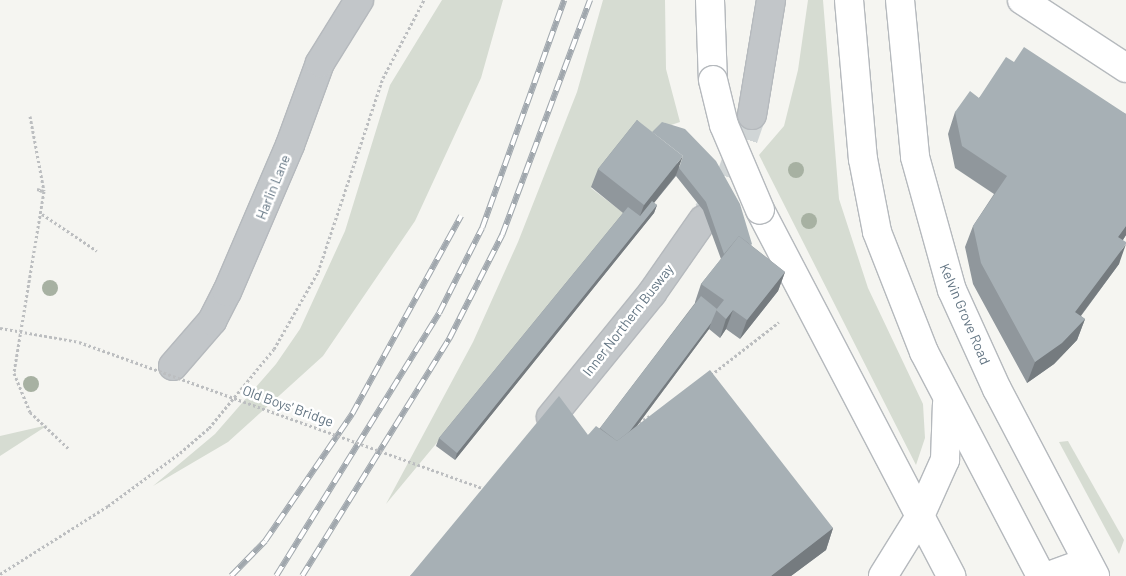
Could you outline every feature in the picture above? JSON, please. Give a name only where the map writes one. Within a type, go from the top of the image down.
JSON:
[{"type":"main road","points":[[710,0],[713,80],[727,133],[760,210],[843,362],[919,518],[951,576]]},
{"type":"main road","points":[[849,0],[863,159],[877,232],[900,296],[945,390],[1041,576]]},
{"type":"main road","name":"Kelvin Grove Road","points":[[900,0],[915,157],[952,290],[997,389],[1091,569]]},
{"type":"main road","points":[[1022,0],[1126,68]]},
{"type":"main road","points":[[883,576],[919,518],[949,440],[945,390]]},
{"type":"main road","points":[[1049,576],[1091,569]]},
{"type":"street","name":"Harlin Lane","points":[[173,366],[212,321],[227,292],[270,194],[320,63],[359,0]]},
{"type":"street","points":[[752,115],[771,0]]},
{"type":"street","name":"Inner Northern Busway","points":[[551,418],[652,293],[703,220]]},
{"type":"path","points":[[30,116],[44,191],[24,331],[16,351],[19,393],[30,412],[69,449]]},
{"type":"path","points":[[44,191],[37,189],[42,189],[41,198],[40,204],[42,216],[97,251]]},
{"type":"path","points":[[704,380],[787,316]]},
{"type":"path","name":"Old Boys' Bridge","points":[[0,328],[79,342],[489,490]]},
{"type":"path","points":[[626,431],[658,411]]},
{"type":"shaded area","points":[[442,0],[503,0],[481,78],[415,221],[323,356],[228,442],[153,486],[215,434],[276,364],[300,329],[345,231],[390,85]]},
{"type":"shaded area","points":[[603,0],[665,0],[666,69],[680,122],[659,129],[591,188],[626,215],[386,504],[473,342],[518,242],[577,92]]},
{"type":"shaded area","points":[[808,0],[823,0],[839,199],[868,288],[923,404],[925,438],[916,465],[759,155],[784,126],[798,70]]},
{"type":"shaded area","points":[[48,425],[0,456],[0,436]]},
{"type":"shaded area","points":[[1068,441],[1124,540],[1119,554],[1059,442]]},
{"type":"building","points":[[1024,47],[1126,114],[1126,226],[1118,237],[1126,242],[1126,244],[1075,312],[1085,319],[1062,343],[1035,362],[981,263],[973,226],[1007,176],[962,146],[955,112],[970,91],[979,98],[1006,57],[1014,62]]},
{"type":"building","points":[[637,120],[683,156],[644,205],[598,169]]},
{"type":"building","points":[[662,122],[685,129],[716,161],[740,204],[751,245],[739,236],[724,254],[706,202],[679,168],[683,156],[652,132]]},
{"type":"building","points":[[652,201],[657,205],[457,453],[439,438],[628,207],[640,216]]},
{"type":"building","points":[[739,236],[785,272],[747,320],[733,310],[726,319],[716,310],[724,300],[701,284]]},
{"type":"building","points":[[701,296],[717,309],[711,323],[630,431],[617,441],[600,428]]},
{"type":"building","points":[[710,370],[833,528],[771,576],[410,576],[559,396],[588,435],[596,426],[617,441]]},
{"type":"tunnel","points":[[707,213],[730,178],[752,115]]},
{"type":"railway","points":[[276,576],[439,313],[482,228],[564,0]]},
{"type":"railway","points":[[302,576],[449,339],[502,235],[590,0]]},
{"type":"railway","points":[[231,576],[265,541],[352,414],[461,216]]}]
